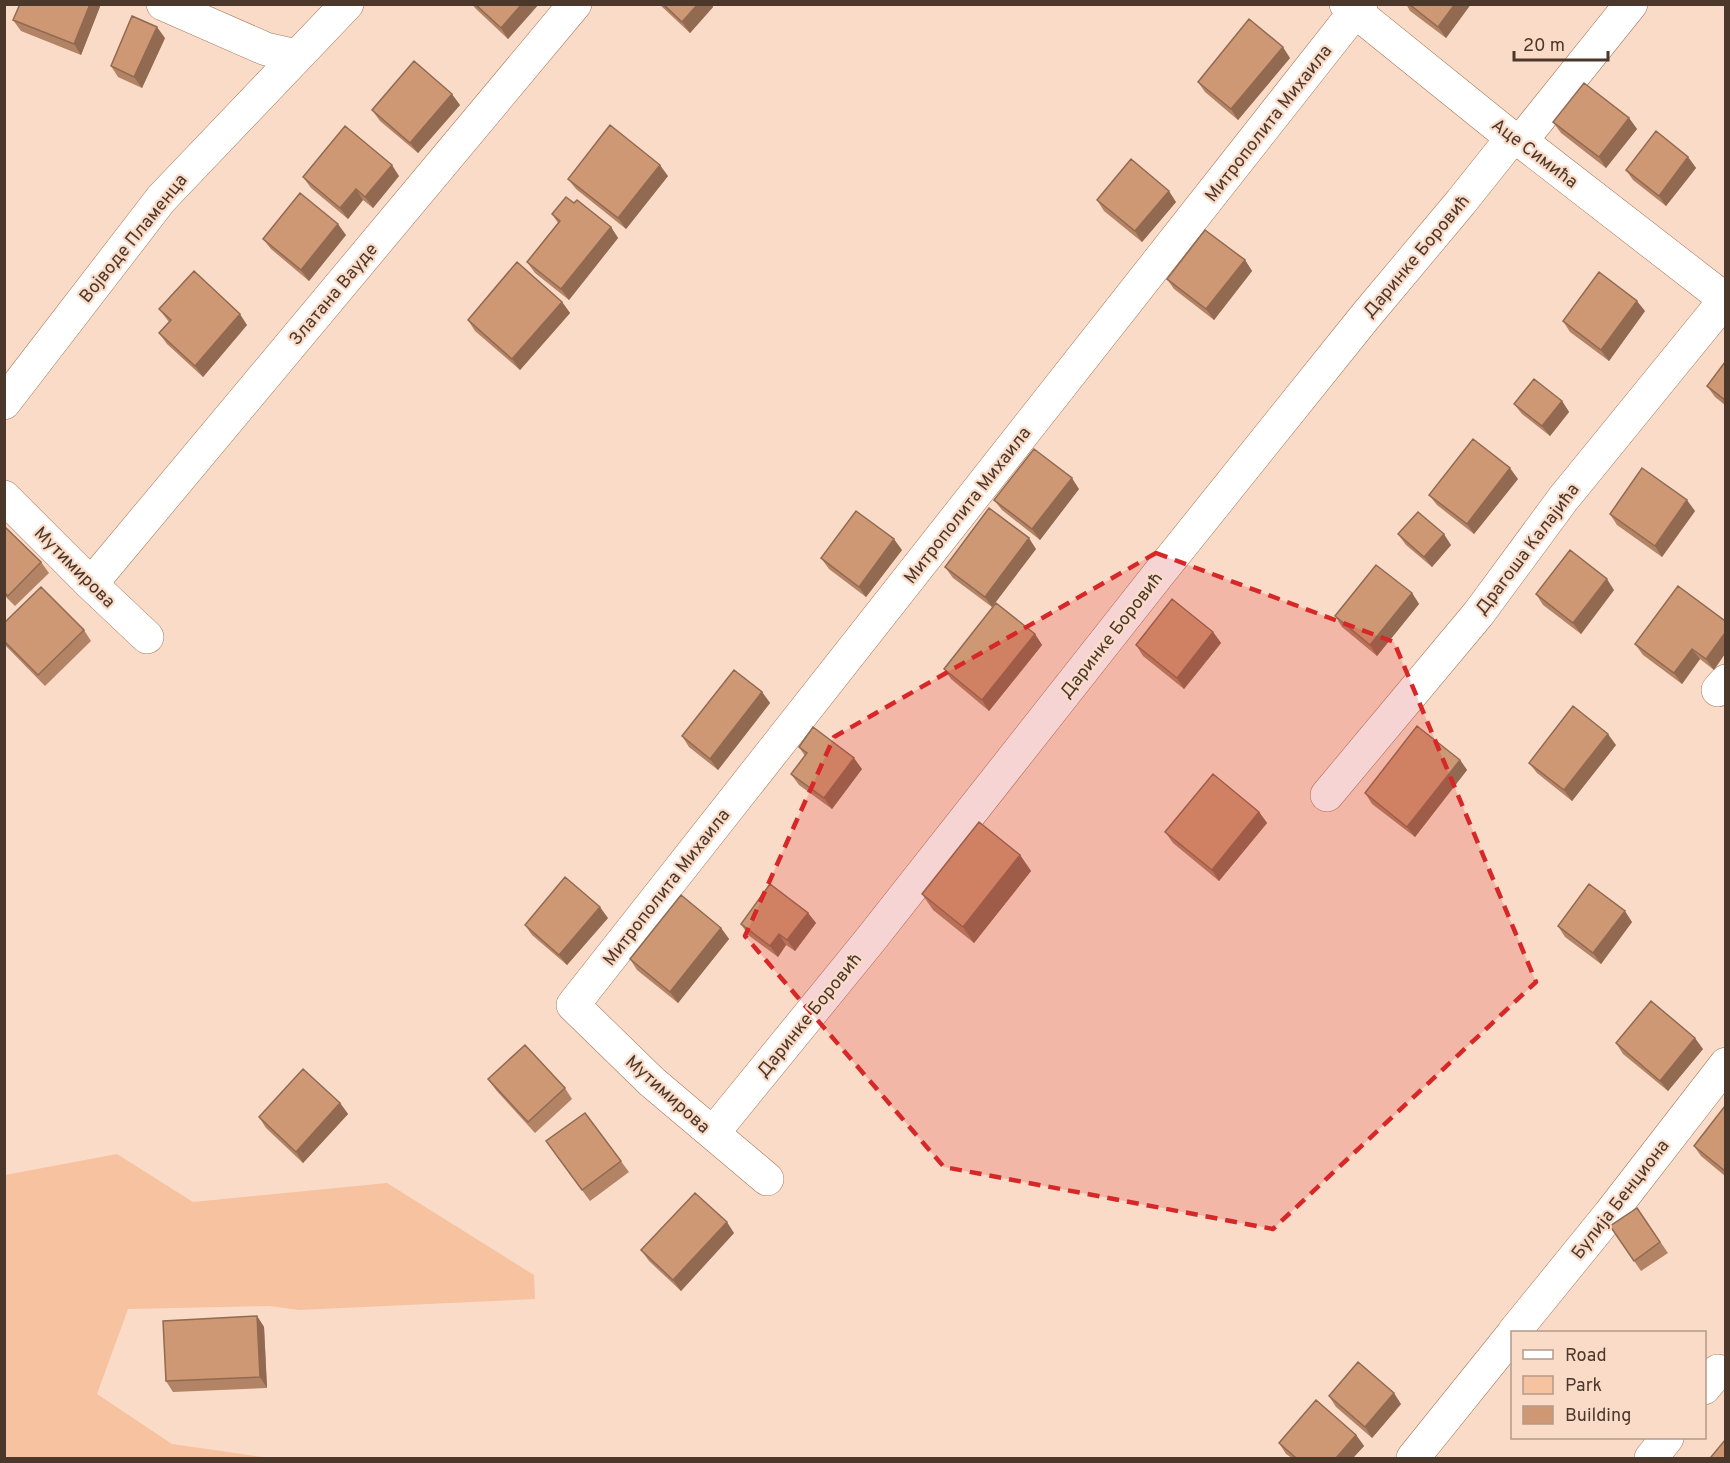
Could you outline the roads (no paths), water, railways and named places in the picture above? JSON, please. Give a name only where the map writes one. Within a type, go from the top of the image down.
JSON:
[{"type":"street","points":[[163,4],[266,49],[297,56]]},
{"type":"street","name":"Војводе Пламенца","points":[[4,404],[161,199],[347,4]]},
{"type":"street","name":"Златана Вауде","points":[[91,584],[576,4]]},
{"type":"street","name":"Даринке Боровић","points":[[713,1133],[885,921],[1349,336],[1631,4]]},
{"type":"street","name":"Аце Симића","points":[[1354,7],[1517,139],[1725,300]]},
{"type":"street","name":"Митрополита Михаила","points":[[573,1005],[1354,7]]},
{"type":"street","name":"Драгоша Калајића","points":[[1327,795],[1479,613],[1563,499],[1725,300]]},
{"type":"street","name":"Мутимирова","points":[[4,497],[147,637]]},
{"type":"street","name":"Мутимирова","points":[[573,1005],[652,1082],[767,1179]]},
{"type":"street","name":"Булија Бенциона","points":[[1515,1331],[1725,1064]]},
{"type":"street","name":"Булија Бенциона","points":[[1413,1458],[1511,1336]]},
{"type":"street","points":[[1651,1458],[1665,1439]]}]
